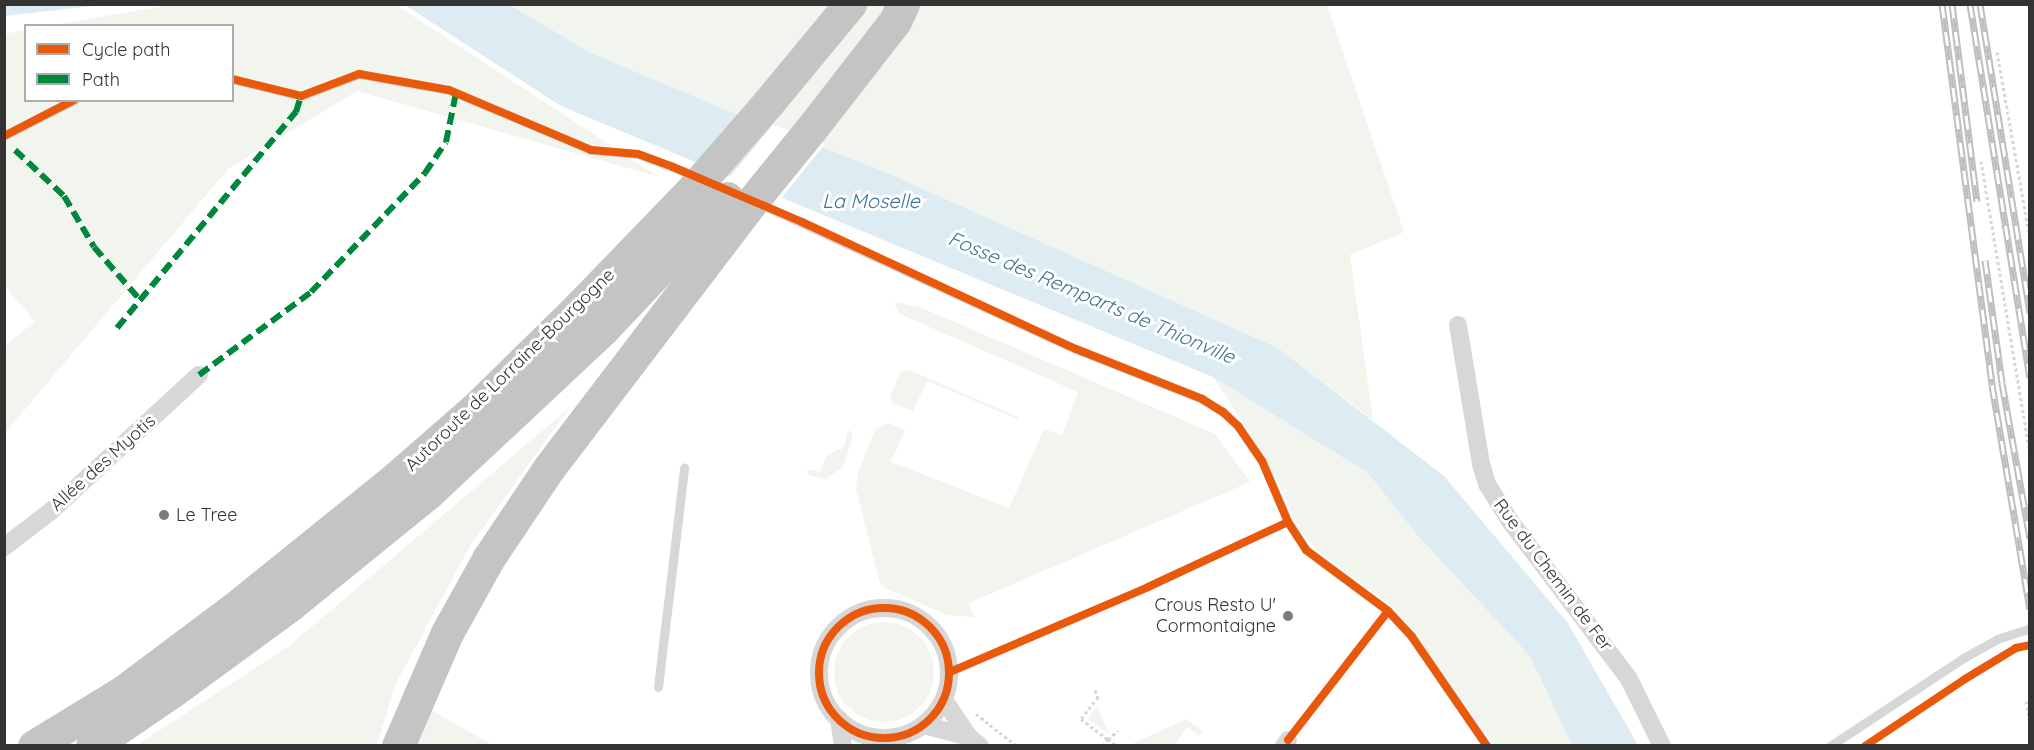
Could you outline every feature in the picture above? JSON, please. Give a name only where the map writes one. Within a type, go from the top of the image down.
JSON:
[{"type":"highway","name":"Autoroute de Lorraine-Bourgogne","points":[[793,115],[850,4]]},
{"type":"highway","name":"Autoroute de Lorraine-Bourgogne","points":[[34,746],[124,691],[241,603],[398,477],[475,409],[579,307],[695,187],[793,115],[891,4]]},
{"type":"highway","points":[[398,746],[447,633],[488,559],[549,468],[736,203],[793,115],[895,21],[903,4]]},
{"type":"highway","name":"Autoroute de Lorraine-Bourgogne","points":[[92,746],[174,690],[290,605],[429,492],[736,203]]},
{"type":"highway","points":[[11,746],[241,603]]},
{"type":"street","name":"Rue du Chemin de Fer","points":[[1458,325],[1481,464],[1487,484],[1510,521],[1629,679],[1662,746]]},
{"type":"street","name":"Allée des Myotis","points":[[4,547],[51,510],[199,375]]},
{"type":"street","points":[[893,608],[911,614],[928,624],[940,640],[947,656],[950,672],[944,700],[924,725],[906,735],[880,742],[865,736],[839,719],[824,697],[819,679],[821,659],[827,642],[839,626],[855,615],[873,609],[893,608]]},
{"type":"street","points":[[944,700],[974,741]]},
{"type":"street","points":[[839,719],[843,746]]},
{"type":"street","points":[[924,725],[974,741]]},
{"type":"lane","points":[[234,79],[301,96],[359,74],[449,90],[591,150],[638,154],[673,167],[802,222],[1076,349],[1202,399],[1223,412],[1238,426],[1262,461],[1288,522],[1306,550],[1388,611],[1412,637],[1486,746]]},
{"type":"lane","points":[[4,136],[70,102]]},
{"type":"lane","points":[[658,687],[684,468]]},
{"type":"lane","points":[[1830,746],[1965,657],[1997,639],[2030,628]]},
{"type":"path","points":[[1996,52],[2030,239]]},
{"type":"path","points":[[1981,161],[2030,453]]},
{"type":"path","points":[[1095,690],[1098,697],[1081,719],[1117,746]]},
{"type":"path","points":[[2026,701],[2030,721]]},
{"type":"path","points":[[972,711],[1017,746]]},
{"type":"path","points":[[1103,746],[1118,731]]},
{"type":"shaded area","points":[[169,5],[396,5],[659,177],[357,91],[229,168],[5,433],[5,346],[35,321],[5,287],[4,34],[24,30],[24,102],[234,102],[234,24],[59,24]]},
{"type":"shaded area","points":[[510,5],[1327,5],[1404,232],[1350,255],[1373,420],[1278,348],[883,171],[731,112],[591,53]]},
{"type":"shaded area","points":[[894,302],[920,307],[1215,434],[1250,482],[969,603],[974,617],[947,615],[887,589],[880,584],[856,489],[858,473],[875,430],[888,423],[905,431],[891,462],[1009,508],[1044,429],[1062,435],[1078,392],[900,314]]},
{"type":"shaded area","points":[[909,370],[1018,417],[1019,420],[927,381],[913,411],[894,404],[890,398],[900,373]]},
{"type":"shaded area","points":[[1213,377],[1368,473],[1418,536],[1530,656],[1572,745],[1494,745],[1396,609],[1317,550],[1296,526],[1286,498],[1249,432]]},
{"type":"shaded area","points":[[569,408],[470,546],[395,685],[377,745],[137,745],[289,646]]},
{"type":"shaded area","points":[[848,431],[851,431],[853,436],[843,467],[825,479],[809,475],[807,469],[820,472],[827,455],[844,447]]},
{"type":"shaded area","points":[[884,622],[903,626],[919,637],[930,653],[934,672],[930,691],[919,707],[903,718],[884,722],[865,718],[849,707],[838,691],[834,672],[838,653],[849,637],[865,626]]},
{"type":"shaded area","points":[[1097,706],[1109,734],[1110,735],[1088,719]]},
{"type":"shaded area","points":[[428,708],[492,745],[413,746]]},
{"type":"shaded area","points":[[1186,719],[1203,731],[1199,736],[1188,727],[1174,745],[1130,745]]},
{"type":"water","points":[[5,4],[101,4],[101,5],[5,16]]},
{"type":"water","name":"La Moselle","points":[[405,5],[510,5],[591,53],[731,112],[883,171],[1278,348],[1444,476],[1567,622],[1638,745],[1572,745],[1530,656],[1418,536],[1368,473],[1213,377],[561,106]]},
{"type":"pier","points":[[773,125],[825,144],[780,200],[728,179]]},
{"type":"railway","points":[[1942,4],[1992,385],[2030,609]]},
{"type":"railway","points":[[1952,4],[1977,201]]},
{"type":"railway","points":[[1970,4],[2030,377]]},
{"type":"railway","points":[[1980,4],[2030,313]]},
{"type":"railway","points":[[1985,260],[2002,383],[2030,538]]},
{"type":"marked path","points":[[199,375],[311,292],[425,173],[446,142],[456,93]]},
{"type":"marked path","points":[[117,328],[296,112],[301,96]]},
{"type":"marked path","points":[[15,150],[64,196],[94,247],[141,301]]},
{"type":"cycle path","points":[[234,79],[301,96],[359,74],[449,90],[591,150],[638,154],[673,167],[802,222],[1076,349],[1202,399],[1223,412],[1238,426],[1262,461],[1288,522],[1306,550],[1388,611],[1412,637],[1487,746]]},
{"type":"cycle path","points":[[4,136],[70,102]]},
{"type":"cycle path","points":[[950,672],[1148,587],[1288,522]]},
{"type":"cycle path","points":[[884,608],[909,613],[930,627],[944,648],[949,673],[944,698],[930,719],[909,733],[884,738],[859,733],[838,719],[824,698],[819,673],[824,648],[838,627],[859,613],[884,608]]},
{"type":"cycle path","points":[[1288,740],[1388,611]]},
{"type":"cycle path","points":[[1865,746],[1965,679],[2016,648],[2030,645]]},
{"type":"place","name":"Le Tree","points":[[164,515]]},
{"type":"place","name":"Crous Resto U' Cormontaigne","points":[[1288,616]]},
{"type":"water label","name":"Fosse des Remparts de Thionville","points":[[1092,297]]}]
